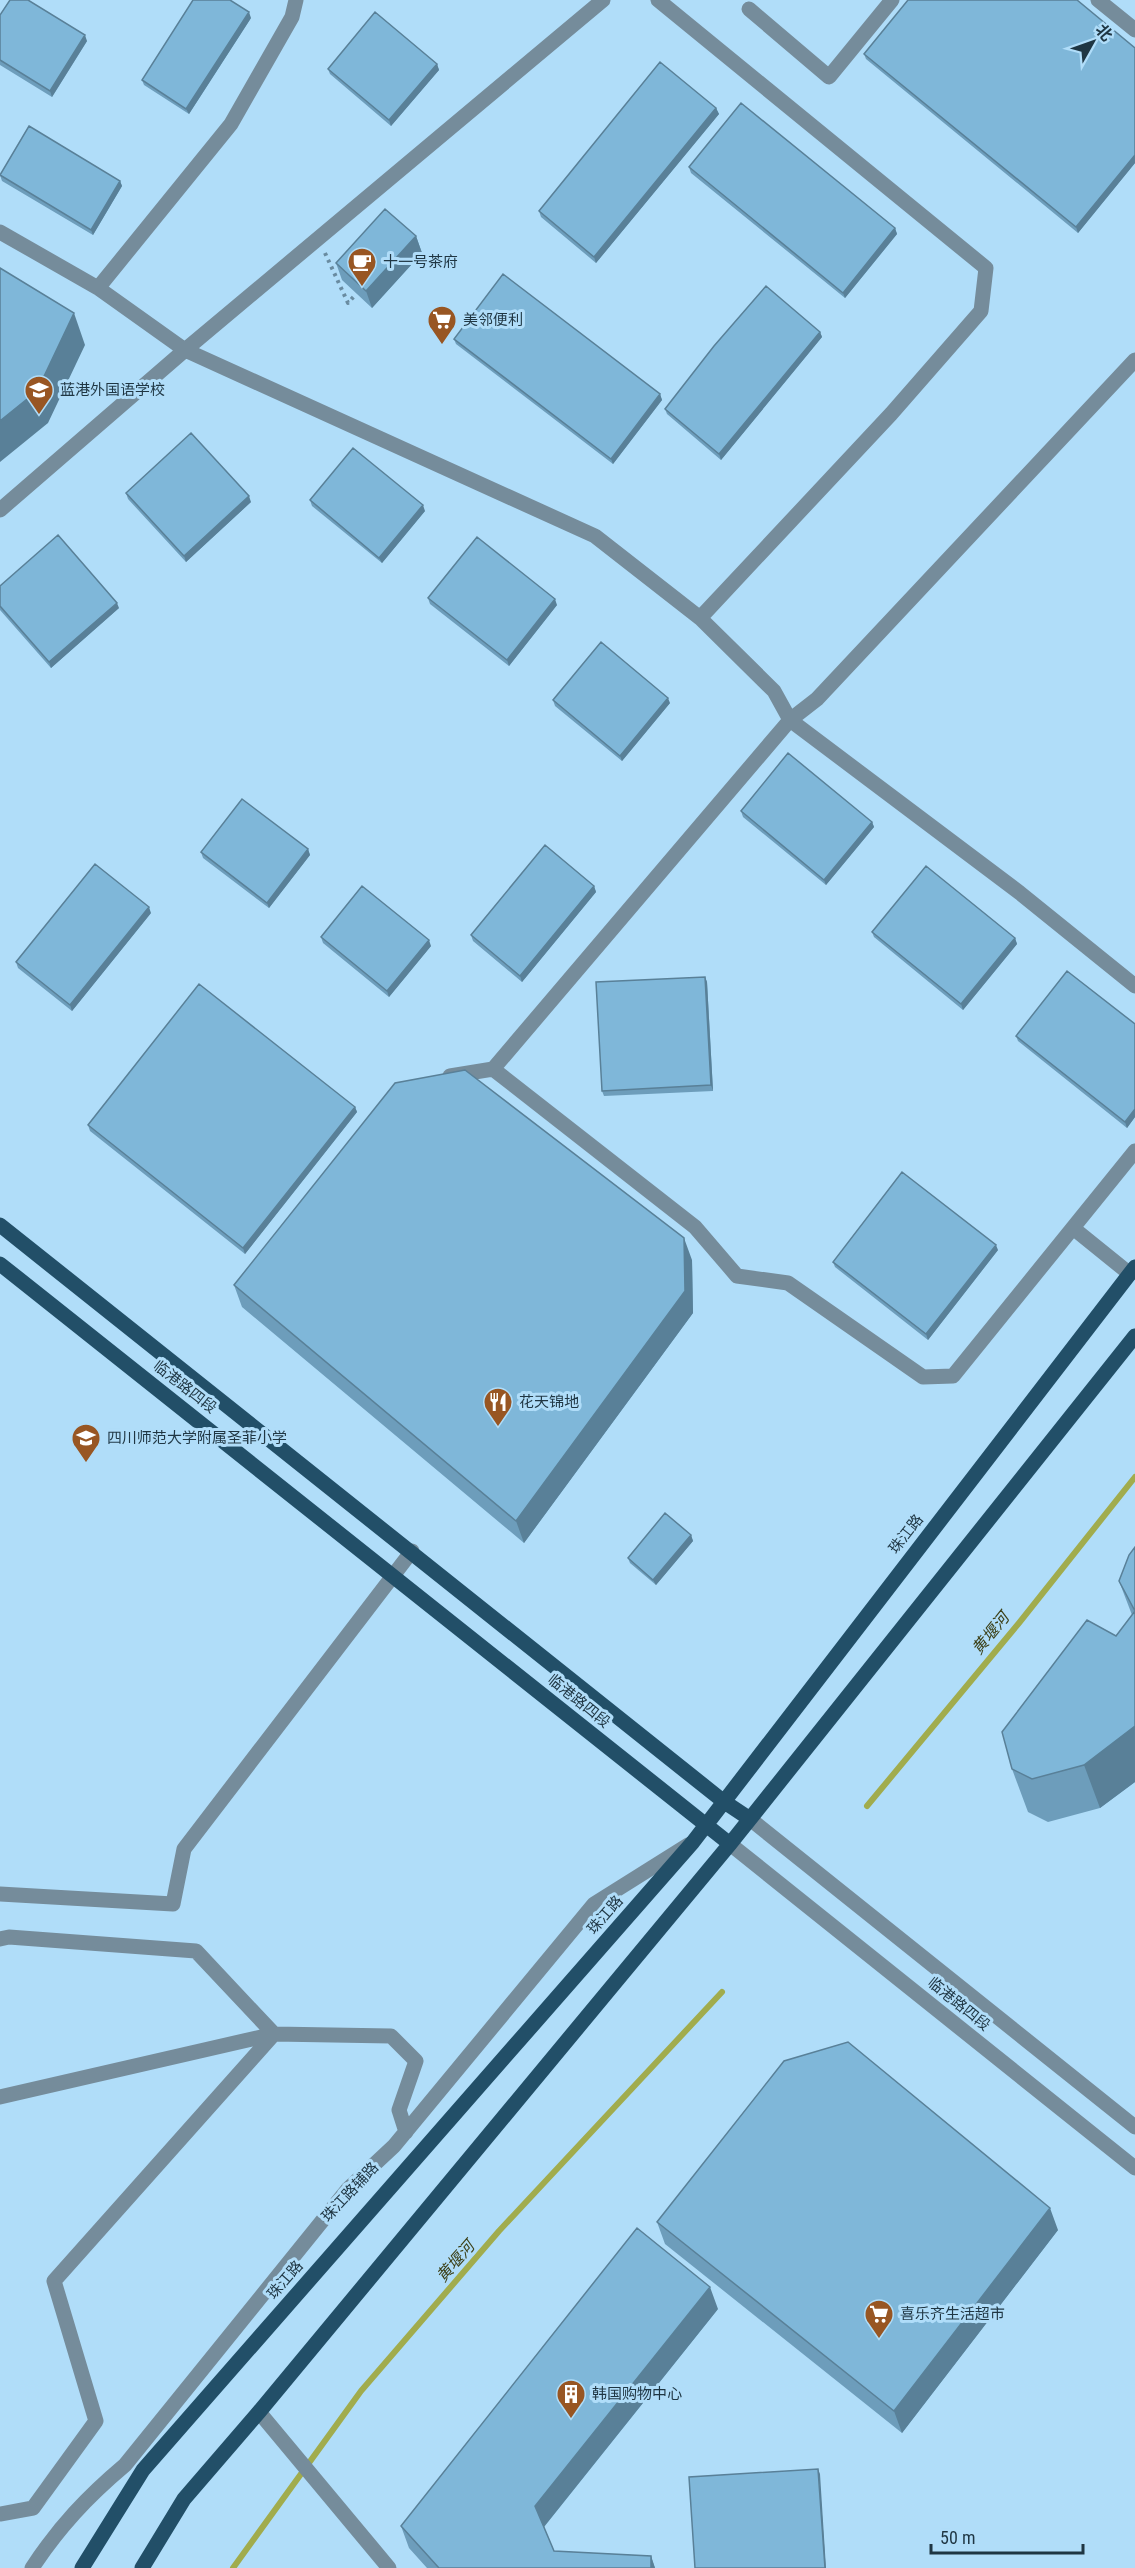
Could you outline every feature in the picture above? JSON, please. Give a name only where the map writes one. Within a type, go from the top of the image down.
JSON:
[{"type":"main road","name":"临港路四段","points":[[0,1225],[723,1801],[750,1819]]},
{"type":"main road","name":"临港路四段","points":[[0,1263],[730,1844]]},
{"type":"main road","name":"珠江路","points":[[82,2568],[143,2470],[693,1842],[1132,1270]]},
{"type":"main road","points":[[142,2568],[184,2499],[259,2412],[730,1844],[1135,1338]]},
{"type":"street","points":[[98,288],[231,124],[292,17],[296,0]]},
{"type":"street","points":[[0,510],[185,350],[603,0]]},
{"type":"street","points":[[658,0],[986,268],[981,311],[891,414],[700,618]]},
{"type":"street","points":[[749,9],[829,77],[892,0]]},
{"type":"street","points":[[1099,0],[1135,30]]},
{"type":"street","points":[[0,232],[98,288],[185,350],[595,536],[700,618],[774,692],[790,720],[1020,893],[1135,986]]},
{"type":"street","points":[[438,1078],[493,1069],[790,720],[817,699],[1135,360]]},
{"type":"street","points":[[493,1069],[695,1227],[737,1276],[788,1283],[923,1377],[953,1376],[1135,1151]]},
{"type":"street","points":[[1073,1228],[1132,1270]]},
{"type":"street","points":[[0,1894],[173,1904],[184,1849],[412,1551]]},
{"type":"street","name":"临港路四段","points":[[750,1819],[1135,2127]]},
{"type":"street","name":"珠江路辅路","points":[[32,2568],[56,2533],[87,2498],[125,2465],[348,2189],[394,2146],[594,1904],[693,1842]]},
{"type":"street","name":"临港路四段","points":[[730,1844],[1135,2168]]},
{"type":"street","points":[[0,1939],[9,1937],[196,1951],[274,2034]]},
{"type":"street","points":[[0,2514],[33,2508],[96,2421],[54,2281],[274,2034]]},
{"type":"street","points":[[0,2097],[274,2034],[391,2036],[416,2061],[399,2110],[406,2132]]},
{"type":"street","points":[[259,2412],[389,2568]]},
{"type":"path","points":[[318,239],[348,303],[356,294]]},
{"type":"building","points":[[10,0],[28,0],[85,35],[50,91],[0,60],[0,15]]},
{"type":"building","points":[[193,0],[230,0],[249,12],[186,109],[142,80]]},
{"type":"building","points":[[908,0],[1077,0],[1135,48],[1135,155],[1076,227],[864,54]]},
{"type":"building","points":[[375,12],[437,64],[389,120],[328,69]]},
{"type":"building","points":[[660,62],[716,108],[594,257],[539,211]]},
{"type":"building","points":[[741,103],[895,228],[843,293],[689,167]]},
{"type":"building","points":[[29,126],[120,181],[91,230],[0,175]]},
{"type":"building","points":[[385,209],[416,236],[366,291],[336,263]]},
{"type":"building","points":[[0,268],[74,313],[37,391],[0,421]]},
{"type":"building","points":[[503,274],[660,394],[611,459],[454,339]]},
{"type":"building","points":[[766,286],[820,332],[719,454],[665,409],[714,346]]},
{"type":"building","points":[[191,433],[249,496],[184,556],[126,493]]},
{"type":"building","points":[[353,448],[423,505],[379,558],[310,500]]},
{"type":"building","points":[[58,535],[117,603],[49,662],[0,606],[0,586]]},
{"type":"building","points":[[477,537],[555,599],[507,660],[428,598]]},
{"type":"building","points":[[601,642],[668,698],[620,756],[553,700]]},
{"type":"building","points":[[788,753],[872,822],[824,880],[741,811]]},
{"type":"building","points":[[242,799],[308,849],[267,903],[201,852]]},
{"type":"building","points":[[545,845],[594,886],[520,976],[471,935]]},
{"type":"building","points":[[95,864],[149,907],[70,1005],[16,962]]},
{"type":"building","points":[[926,866],[1015,938],[961,1004],[872,932]]},
{"type":"building","points":[[362,886],[429,940],[387,991],[321,937]]},
{"type":"building","points":[[1067,971],[1135,1024],[1135,1109],[1125,1122],[1016,1036]]},
{"type":"building","points":[[705,977],[711,1085],[602,1091],[596,982]]},
{"type":"building","points":[[199,984],[355,1107],[243,1248],[88,1125]]},
{"type":"building","name":"花天锦地","points":[[465,1070],[684,1238],[685,1291],[516,1521],[234,1285],[395,1083]]},
{"type":"building","points":[[902,1172],[996,1245],[926,1334],[833,1262]]},
{"type":"building","points":[[665,1513],[691,1535],[653,1580],[628,1558]]},
{"type":"building","points":[[1135,1547],[1135,1611],[1119,1581],[1129,1555]]},
{"type":"building","points":[[1135,1611],[1135,1726],[1084,1765],[1032,1779],[1012,1769],[1002,1732],[1087,1620],[1116,1636]]},
{"type":"building","name":"喜乐齐生活超市","points":[[848,2042],[1050,2208],[894,2411],[657,2222],[784,2061]]},
{"type":"building","name":"韩国购物中心","points":[[637,2228],[710,2287],[535,2506],[554,2551],[651,2556],[651,2568],[439,2568],[401,2526]]},
{"type":"building","points":[[818,2469],[825,2568],[695,2568],[689,2477]]},
{"type":"waterway","name":"黄堰河","points":[[867,1806],[1019,1623],[1135,1477]]},
{"type":"waterway","name":"黄堰河","points":[[233,2568],[361,2391],[499,2231],[722,1992]]},
{"type":"place","name":"十一号茶府","points":[[362,288]]},
{"type":"place","name":"美邻便利","points":[[442,346]]},
{"type":"place","name":"蓝港外国语学校","points":[[39,416]]},
{"type":"place","name":"花天锦地","points":[[498,1428]]},
{"type":"place","name":"四川师范大学附属圣菲小学","points":[[86,1464]]},
{"type":"place","name":"喜乐齐生活超市","points":[[879,2340]]},
{"type":"place","name":"韩国购物中心","points":[[571,2420]]}]
